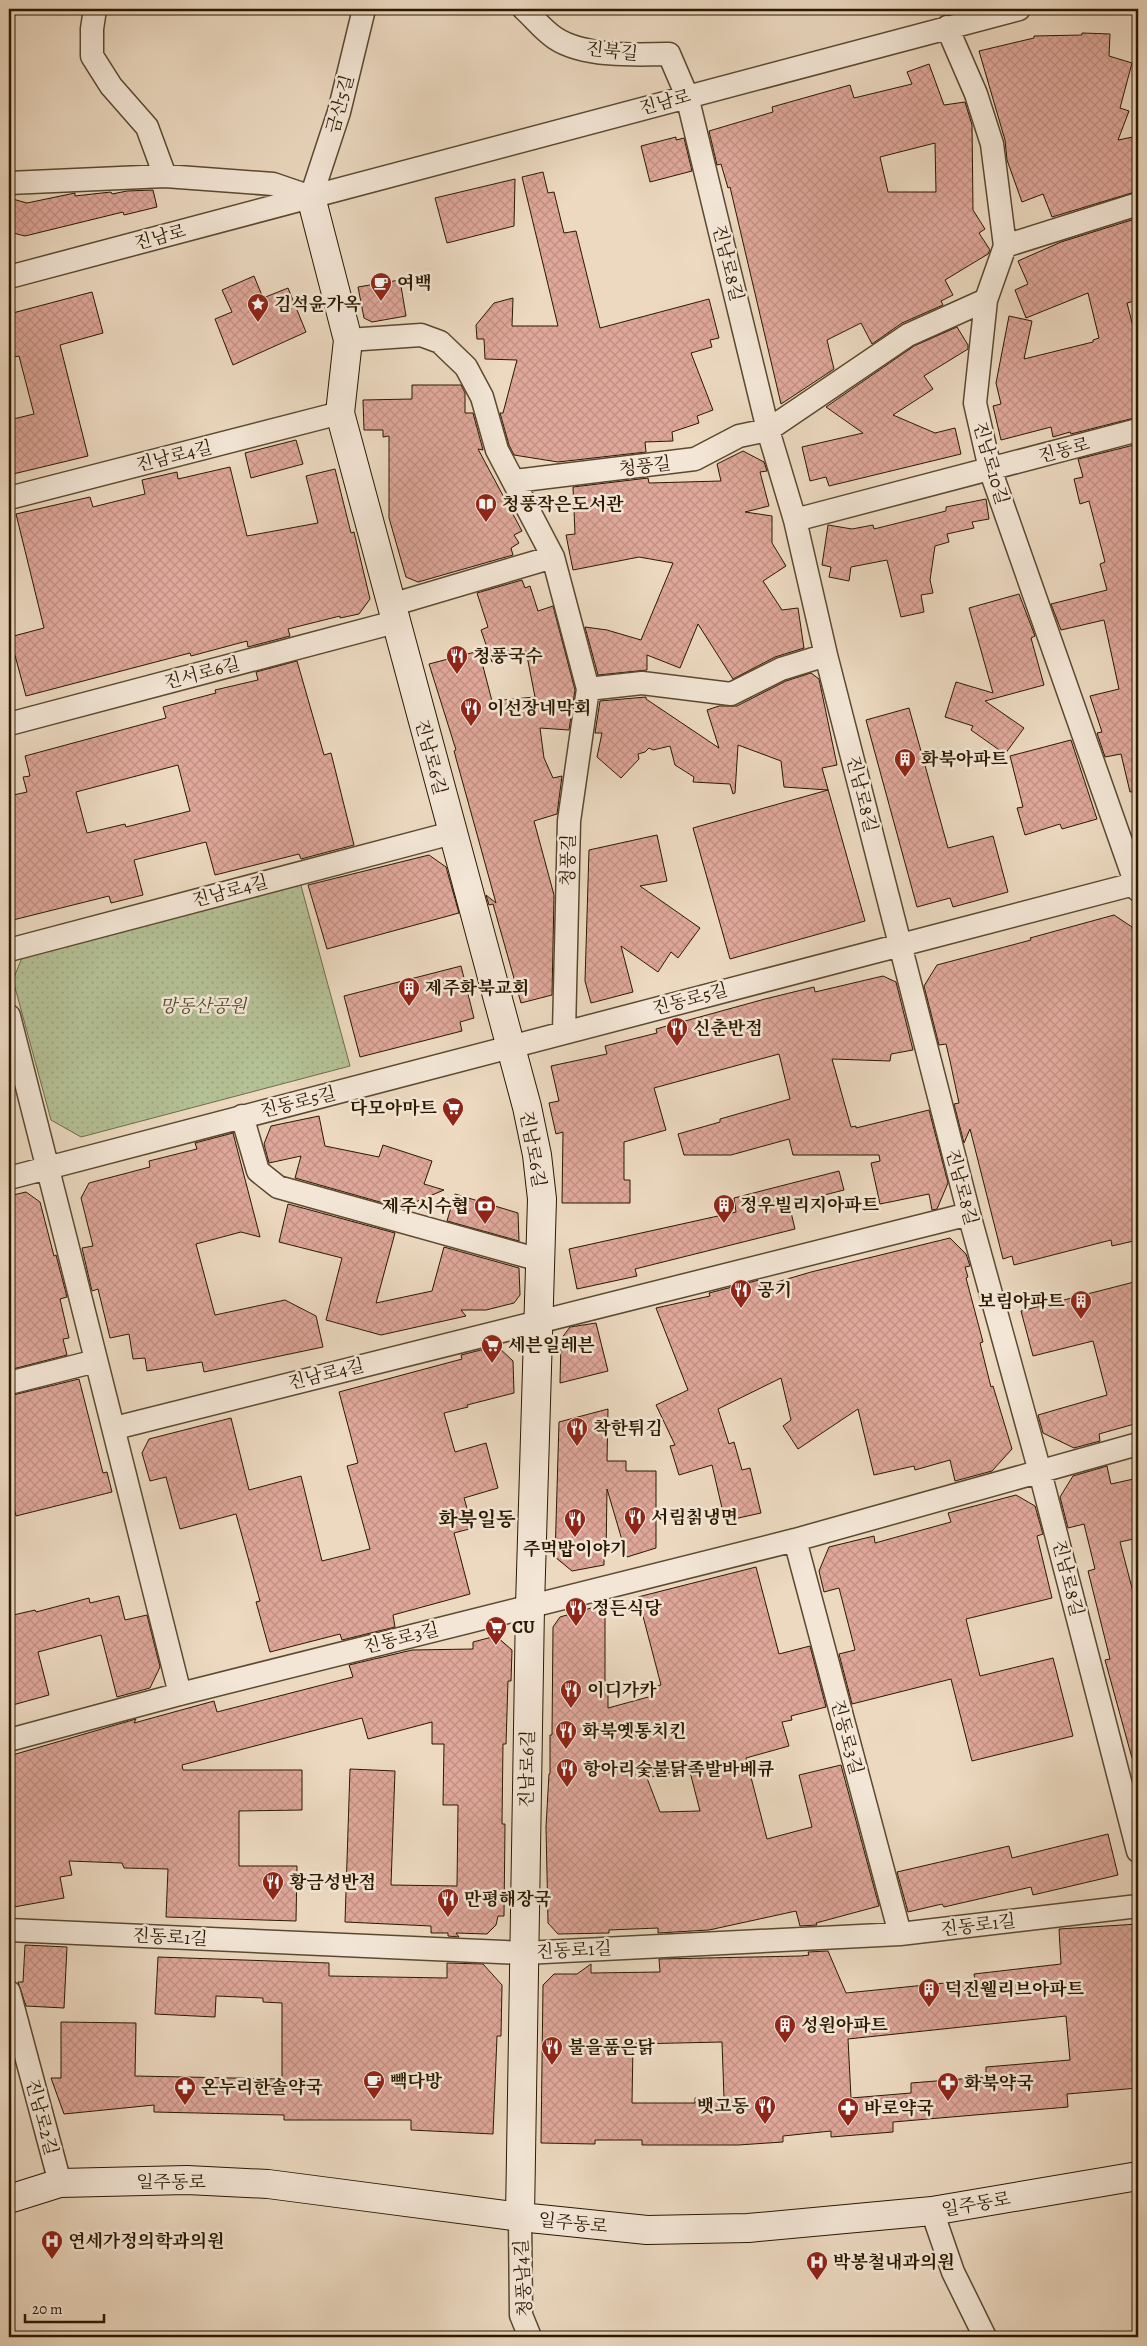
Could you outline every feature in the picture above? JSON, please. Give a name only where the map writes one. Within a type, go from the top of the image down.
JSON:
[{"type":"street","points":[[95,9],[92,29],[92,56],[111,86],[147,127],[165,176]]},
{"type":"street","name":"금산5길","points":[[311,197],[339,112],[364,9]]},
{"type":"street","name":"진북길","points":[[524,9],[555,38],[579,48],[623,55],[669,54],[687,96]]},
{"type":"street","name":"진남로","points":[[9,277],[1019,9]]},
{"type":"street","name":"진남로10길","points":[[947,27],[976,94],[992,144],[1006,246],[986,300],[975,403],[990,469],[1138,886]]},
{"type":"street","name":"진남로8길","points":[[687,96],[768,430],[795,520],[826,655],[969,1214],[1040,1472],[1138,1851]]},
{"type":"street","points":[[9,183],[165,176],[273,184],[311,197]]},
{"type":"street","name":"진남로6길","points":[[311,197],[348,340],[340,413],[511,1047],[537,1154],[542,1199],[530,1606],[520,2217]]},
{"type":"street","points":[[1006,246],[1138,204]]},
{"type":"street","points":[[768,430],[908,335],[986,300]]},
{"type":"street","name":"청풍길","points":[[348,340],[421,335],[440,342],[466,367],[482,397],[497,450],[515,481],[553,557],[588,690],[569,821],[564,1032]]},
{"type":"street","name":"진남로4길","points":[[9,498],[340,413]]},
{"type":"street","name":"청풍길","points":[[515,481],[696,459],[740,436],[768,430]]},
{"type":"street","name":"진동로","points":[[990,469],[1138,430]]},
{"type":"street","points":[[795,520],[990,469]]},
{"type":"street","name":"진서로6길","points":[[9,724],[393,614],[553,557]]},
{"type":"street","points":[[588,690],[642,683],[731,694],[781,669],[826,655]]},
{"type":"street","name":"진남로4길","points":[[9,950],[452,833]]},
{"type":"street","name":"진동로5길","points":[[9,1178],[900,944],[1138,886]]},
{"type":"street","points":[[9,1016],[96,1361],[115,1428],[180,1694]]},
{"type":"street","name":"진동로5길","points":[[242,1116],[258,1171],[278,1187],[540,1260]]},
{"type":"street","points":[[538,1320],[969,1214]]},
{"type":"street","name":"진남로4길","points":[[115,1428],[538,1320]]},
{"type":"street","points":[[9,1383],[96,1361]]},
{"type":"street","name":"진동로3길","points":[[9,1740],[180,1694],[795,1540],[1138,1444]]},
{"type":"street","name":"진동로3길","points":[[795,1540],[900,1934]]},
{"type":"street","name":"진동로1길","points":[[9,1930],[524,1953],[900,1934],[1138,1906]]},
{"type":"street","name":"진남로2길","points":[[9,1992],[60,2183]]},
{"type":"street","name":"일주동로","points":[[9,2199],[60,2183],[187,2180],[268,2184],[520,2217],[647,2230],[665,2230],[748,2228],[932,2211],[1138,2176]]},
{"type":"street","points":[[932,2211],[953,2272],[985,2337]]},
{"type":"street","name":"청풍남4길","points":[[520,2217],[521,2315],[530,2337]]},
{"type":"green space","name":"망동산공원","points":[[300,882],[350,1066],[81,1137],[51,1120],[13,980],[23,955]]},
{"type":"building","points":[[1082,33],[1110,34],[1109,56],[1132,63],[1120,108],[1129,111],[1118,140],[1138,136],[1138,191],[1052,217],[1043,194],[1022,202],[1007,160],[1005,140],[979,51],[1034,38],[1034,36],[1082,35]]},
{"type":"building","points":[[929,64],[944,105],[965,102],[972,125],[973,210],[985,229],[979,233],[990,250],[988,254],[945,280],[953,295],[941,301],[943,305],[902,323],[872,344],[861,323],[827,340],[834,369],[781,404],[730,187],[728,188],[721,164],[717,165],[709,131],[773,112],[772,107],[850,85],[854,98],[912,84],[907,72]],"holes":[[[935,143],[936,192],[888,192],[880,157]]]},
{"type":"building","points":[[676,137],[676,140],[684,138],[692,171],[650,182],[641,146]]},
{"type":"building","points":[[543,172],[548,193],[554,192],[564,233],[576,231],[600,328],[709,299],[719,338],[710,340],[712,347],[691,353],[713,410],[697,416],[699,423],[672,432],[673,441],[645,442],[646,452],[558,462],[514,455],[509,445],[500,413],[503,413],[517,360],[485,359],[484,339],[477,339],[476,325],[494,303],[513,298],[512,326],[558,326],[522,177]]},
{"type":"building","points":[[515,179],[514,226],[447,243],[435,198]]},
{"type":"building","points":[[153,190],[157,207],[124,215],[123,212],[25,236],[9,232],[9,198],[27,203],[75,193],[75,196]]},
{"type":"building","points":[[1138,218],[1138,300],[1127,303],[1138,346],[1138,417],[1071,434],[1070,432],[1053,437],[1051,427],[1001,440],[993,406],[1001,404],[996,383],[1009,316],[1032,321],[1024,359],[1093,342],[1093,340],[1099,338],[1088,293],[1026,318],[1015,290],[1028,284],[1018,261],[1061,242]]},
{"type":"building","points":[[254,276],[263,298],[288,288],[306,332],[233,365],[215,319],[232,312],[222,290]]},
{"type":"building","points":[[400,280],[406,316],[372,322],[364,318],[358,287]]},
{"type":"building","points":[[92,292],[103,333],[60,345],[88,456],[9,475],[9,420],[34,414],[19,356],[9,358],[9,314]]},
{"type":"building","points":[[957,327],[968,345],[968,349],[924,376],[933,389],[893,415],[935,433],[955,428],[961,454],[829,486],[826,477],[810,481],[802,447],[863,433],[826,407],[914,346]]},
{"type":"building","points":[[412,385],[461,385],[465,393],[465,413],[473,413],[483,450],[478,449],[522,531],[514,535],[519,543],[511,548],[513,555],[418,582],[406,577],[389,518],[389,436],[383,437],[383,430],[364,430],[363,400],[412,399]]},
{"type":"building","points":[[296,440],[303,464],[251,478],[245,453]]},
{"type":"building","points":[[1138,444],[1138,791],[1130,792],[1121,754],[1105,757],[1097,733],[1102,732],[1090,696],[1119,689],[1104,620],[1061,630],[1051,604],[1107,590],[1100,564],[1105,562],[1089,501],[1080,504],[1074,479],[1083,477],[1078,459]]},
{"type":"building","points":[[743,451],[764,462],[767,471],[760,472],[769,506],[745,512],[772,516],[772,543],[786,566],[763,581],[782,610],[798,608],[804,648],[775,657],[733,679],[698,624],[680,668],[647,655],[647,670],[598,675],[585,627],[607,630],[641,640],[673,563],[639,557],[573,570],[566,535],[575,534],[573,487],[648,478],[649,483],[721,481],[717,464]]},
{"type":"building","points":[[230,467],[247,536],[318,523],[306,476],[335,469],[351,533],[354,532],[370,599],[359,614],[340,618],[340,616],[288,629],[290,636],[248,647],[247,641],[191,656],[190,653],[26,696],[10,637],[44,628],[16,514],[90,497],[93,507],[145,494],[142,480],[177,472],[178,479]]},
{"type":"building","points":[[986,499],[989,519],[972,522],[974,528],[947,534],[949,542],[935,546],[930,580],[933,593],[921,595],[924,612],[901,617],[887,560],[851,567],[849,581],[829,577],[831,567],[822,565],[828,525],[852,529],[873,525],[874,529],[946,511],[946,507]]},
{"type":"building","points":[[522,580],[525,588],[530,586],[538,611],[553,606],[575,690],[569,730],[540,728],[544,758],[553,778],[562,776],[557,814],[534,821],[554,895],[552,995],[521,1003],[493,904],[489,905],[486,895],[496,903],[454,751],[456,750],[429,664],[479,651],[492,701],[535,697],[526,651],[492,662],[481,630],[488,627],[477,593]]},
{"type":"building","points":[[1019,594],[1035,636],[1031,638],[1044,685],[985,701],[1024,728],[1005,754],[971,730],[973,726],[945,717],[956,682],[993,693],[969,608]]},
{"type":"building","points":[[297,661],[324,755],[331,753],[354,845],[301,859],[299,854],[215,875],[206,842],[134,860],[143,895],[111,903],[109,896],[9,921],[9,796],[27,792],[23,777],[30,776],[25,756],[166,718],[163,707],[216,693],[215,690],[258,680],[256,672]],"holes":[[[178,765],[190,811],[126,827],[125,824],[87,833],[76,792]]]},
{"type":"building","points":[[811,673],[819,679],[837,765],[822,768],[865,921],[730,959],[693,828],[828,790],[784,787],[781,761],[738,745],[735,793],[733,794],[730,784],[693,782],[694,777],[675,765],[670,746],[653,750],[649,748],[645,752],[638,754],[639,759],[621,778],[597,757],[602,733],[595,733],[600,701],[646,697],[646,699],[719,748],[707,710],[719,706],[737,706],[786,681]]},
{"type":"building","name":"화북아파트","points":[[909,708],[948,848],[993,836],[1008,892],[953,907],[950,898],[917,907],[866,720]]},
{"type":"building","points":[[1071,740],[1097,819],[1062,829],[1060,824],[1025,835],[1017,808],[1023,807],[1010,756]]},
{"type":"building","points":[[657,835],[667,881],[640,886],[700,928],[678,958],[671,952],[658,972],[621,946],[633,992],[591,1003],[585,981],[589,850]]},
{"type":"building","points":[[429,855],[446,867],[459,913],[327,949],[308,885]]},
{"type":"building","points":[[1114,915],[1132,927],[1138,951],[1138,1240],[1112,1246],[1111,1240],[1014,1265],[1012,1256],[1003,1259],[970,1129],[964,1143],[954,1104],[959,1103],[946,1044],[939,1045],[924,986],[937,965]]},
{"type":"building","name":"제주화북교회","points":[[461,966],[474,1018],[460,1022],[462,1031],[360,1057],[344,996]]},
{"type":"building","points":[[883,976],[896,982],[913,1050],[891,1054],[890,1061],[832,1059],[851,1127],[856,1126],[856,1128],[929,1110],[948,1183],[937,1209],[932,1210],[929,1194],[880,1204],[871,1163],[880,1161],[879,1155],[793,1155],[789,1139],[731,1155],[684,1155],[678,1134],[720,1122],[720,1119],[790,1099],[779,1054],[654,1088],[666,1130],[624,1142],[624,1180],[630,1180],[630,1203],[562,1203],[563,1132],[556,1134],[549,1103],[559,1101],[551,1066],[607,1054],[605,1046],[657,1033],[656,1029],[765,999],[814,987],[815,992]]},
{"type":"building","points":[[319,1116],[325,1146],[379,1157],[383,1145],[432,1161],[424,1184],[444,1190],[401,1208],[295,1178],[301,1156],[269,1163],[264,1144],[271,1126]]},
{"type":"building","points":[[233,1133],[260,1237],[241,1232],[196,1244],[215,1315],[285,1300],[316,1316],[323,1347],[204,1372],[202,1362],[147,1371],[145,1358],[133,1359],[129,1334],[110,1338],[98,1289],[92,1291],[82,1248],[93,1246],[81,1198],[89,1183],[150,1167],[149,1161],[197,1149],[195,1143]]},
{"type":"building","points":[[839,1171],[844,1190],[789,1204],[795,1229],[635,1269],[637,1276],[577,1289],[569,1249],[736,1212],[734,1198]]},
{"type":"building","points":[[26,1192],[40,1202],[54,1256],[56,1255],[67,1297],[60,1299],[69,1338],[63,1339],[67,1355],[9,1370],[9,1196]]},
{"type":"building","points":[[455,1194],[518,1213],[519,1241],[447,1221]]},
{"type":"building","points":[[288,1204],[395,1233],[376,1303],[432,1291],[444,1247],[519,1268],[520,1295],[514,1303],[486,1310],[461,1310],[466,1316],[381,1335],[326,1320],[342,1258],[279,1242]]},
{"type":"building","points":[[950,1238],[966,1254],[970,1266],[965,1267],[968,1277],[966,1278],[983,1342],[980,1343],[991,1387],[993,1386],[1012,1449],[992,1471],[955,1481],[950,1460],[915,1470],[914,1466],[874,1475],[858,1409],[798,1449],[783,1426],[791,1420],[781,1378],[718,1409],[729,1444],[734,1442],[742,1470],[750,1468],[761,1513],[725,1521],[712,1465],[679,1475],[670,1446],[675,1445],[656,1405],[688,1390],[656,1308],[710,1296],[709,1293],[759,1280],[760,1287],[811,1272]]},
{"type":"building","points":[[1138,1281],[1138,1423],[1099,1434],[1100,1441],[1074,1448],[1043,1433],[1038,1415],[1107,1395],[1093,1341],[1033,1356],[1021,1311]]},
{"type":"building","points":[[596,1323],[608,1371],[560,1383],[561,1339],[570,1327]]},
{"type":"building","points":[[497,1346],[513,1361],[514,1393],[444,1413],[455,1452],[486,1443],[498,1488],[464,1498],[473,1528],[454,1533],[470,1594],[393,1615],[395,1627],[342,1640],[340,1634],[270,1652],[256,1602],[260,1601],[236,1514],[180,1529],[166,1477],[150,1481],[142,1453],[149,1439],[231,1418],[249,1490],[301,1476],[322,1561],[370,1549],[347,1466],[358,1463],[339,1392],[462,1359],[461,1355]]},
{"type":"building","points":[[79,1379],[103,1473],[107,1472],[112,1492],[16,1516],[9,1487],[9,1396]]},
{"type":"building","points":[[608,1409],[607,1461],[626,1461],[626,1471],[656,1471],[656,1548],[627,1557],[607,1489],[606,1558],[604,1558],[604,1565],[572,1571],[555,1557],[559,1422]]},
{"type":"building","points":[[1107,1466],[1111,1484],[1138,1478],[1138,1538],[1120,1542],[1138,1611],[1138,1757],[1132,1758],[1105,1660],[1110,1659],[1088,1571],[1095,1569],[1084,1524],[1068,1528],[1060,1497],[1073,1476]]},
{"type":"building","points":[[1016,1495],[1035,1506],[1043,1534],[1037,1536],[1052,1598],[966,1619],[980,1676],[1053,1658],[1073,1736],[972,1761],[951,1679],[852,1704],[839,1654],[855,1650],[839,1588],[824,1592],[819,1571],[829,1547],[874,1536],[875,1543],[951,1522],[948,1513]]},
{"type":"building","points":[[756,1567],[779,1654],[810,1646],[826,1707],[791,1716],[792,1720],[782,1722],[789,1746],[746,1758],[767,1839],[812,1827],[799,1775],[841,1765],[879,1906],[816,1923],[817,1925],[800,1926],[796,1911],[709,1930],[658,1933],[658,1928],[609,1930],[609,1933],[558,1934],[548,1923],[546,1827],[550,1774],[550,1735],[552,1735],[553,1627],[560,1617],[605,1604],[605,1694],[608,1694],[608,1708],[652,1696],[650,1688],[661,1685],[638,1597]],"holes":[[[689,1768],[700,1811],[660,1812],[647,1778]]]},
{"type":"building","points":[[119,1596],[125,1620],[147,1615],[160,1667],[150,1688],[117,1697],[101,1635],[38,1652],[49,1695],[9,1706],[9,1616],[35,1610],[36,1612],[89,1598],[90,1603]]},
{"type":"building","points":[[496,1636],[512,1650],[511,1681],[508,1681],[506,1744],[503,1744],[502,1824],[505,1824],[504,1916],[498,1916],[496,1925],[487,1934],[456,1933],[459,1937],[448,1936],[448,1933],[431,1933],[431,1926],[345,1922],[350,1769],[395,1771],[391,1885],[457,1886],[458,1805],[443,1805],[444,1744],[432,1744],[432,1722],[368,1739],[362,1718],[182,1765],[183,1770],[302,1770],[302,1810],[239,1811],[239,1866],[297,1866],[296,1921],[166,1917],[168,1869],[124,1868],[122,1863],[69,1861],[72,1875],[60,1877],[64,1898],[14,1907],[11,1893],[9,1893],[9,1756],[136,1719],[134,1723],[214,1701],[217,1712],[353,1677],[349,1665],[412,1650],[473,1649],[473,1642]]},
{"type":"building","points":[[1108,1834],[1118,1875],[1033,1895],[1031,1887],[944,1907],[942,1904],[908,1912],[897,1872],[1009,1846],[1012,1858]]},
{"type":"building","points":[[1138,1924],[1138,2088],[1067,2094],[1068,2107],[893,2122],[893,2132],[831,2137],[831,2131],[783,2136],[783,2142],[738,2145],[642,2145],[642,2140],[595,2140],[595,2144],[541,2143],[543,1985],[554,1974],[577,1974],[591,1964],[591,1973],[660,1972],[659,1959],[801,1956],[809,1955],[808,1952],[828,1951],[846,1993],[975,1980],[974,1974],[1061,1964],[1059,1929]],"holes":[[[1066,2016],[1070,2060],[986,2067],[986,2077],[911,2083],[911,2093],[851,2098],[848,2039]],[[722,2042],[724,2098],[695,2098],[695,2103],[632,2103],[633,2044]]]},
{"type":"building","points":[[25,1945],[67,1947],[64,2008],[26,2006],[18,1982],[23,1982]]},
{"type":"building","points":[[158,1957],[329,1963],[329,1976],[447,1978],[447,1963],[483,1964],[502,1985],[501,2036],[497,2036],[493,2134],[411,2130],[411,2120],[284,2120],[284,2115],[154,2112],[154,2105],[64,2114],[51,2078],[61,2078],[61,2022],[136,2023],[135,2076],[282,2079],[282,2003],[263,2002],[263,1998],[216,1996],[215,2017],[155,2014]]},
{"type":"place","name":"여백","points":[[381,302]]},
{"type":"place","name":"김석윤가옥","points":[[258,323]]},
{"type":"place","name":"청풍작은도서관","points":[[486,523]]},
{"type":"place","name":"청풍국수","points":[[457,675]]},
{"type":"place","name":"이선장네막회","points":[[471,727]]},
{"type":"place","name":"화북아파트","points":[[905,778]]},
{"type":"place","name":"제주화북교회","points":[[409,1007]]},
{"type":"place","name":"신춘반점","points":[[677,1047]]},
{"type":"place","name":"다모아마트","points":[[453,1127]]},
{"type":"place","name":"정우빌리지아파트","points":[[724,1224]]},
{"type":"place","name":"제주시수협","points":[[485,1225]]},
{"type":"place","name":"공기","points":[[741,1309]]},
{"type":"place","name":"보림아파트","points":[[1081,1320]]},
{"type":"place","name":"세븐일레븐","points":[[492,1364]]},
{"type":"place","name":"착한튀김","points":[[577,1447]]},
{"type":"place","name":"서림칡냉면","points":[[635,1536]]},
{"type":"place","name":"주먹밥이야기","points":[[575,1538]]},
{"type":"place","name":"정든식당","points":[[576,1627]]},
{"type":"place","name":"CU","points":[[496,1646]]},
{"type":"place","name":"이디가카","points":[[571,1709]]},
{"type":"place","name":"화북옛통치킨","points":[[566,1750]]},
{"type":"place","name":"항아리숯불닭족발바베큐","points":[[567,1788]]},
{"type":"place","name":"황금성반점","points":[[273,1901]]},
{"type":"place","name":"만평해장국","points":[[448,1918]]},
{"type":"place","name":"덕진웰리브아파트","points":[[929,2008]]},
{"type":"place","name":"성원아파트","points":[[785,2044]]},
{"type":"place","name":"불을품은닭","points":[[552,2066]]},
{"type":"place","name":"빽다방","points":[[374,2100]]},
{"type":"place","name":"화북약국","points":[[948,2102]]},
{"type":"place","name":"온누리한솔약국","points":[[185,2106]]},
{"type":"place","name":"뱃고동","points":[[765,2125]]},
{"type":"place","name":"바로약국","points":[[848,2127]]},
{"type":"place","name":"연세가정의학과의원","points":[[52,2260]]},
{"type":"place","name":"박봉철내과의원","points":[[817,2281]]},
{"type":"district","name":"화북일동","points":[[477,1519]]}]
